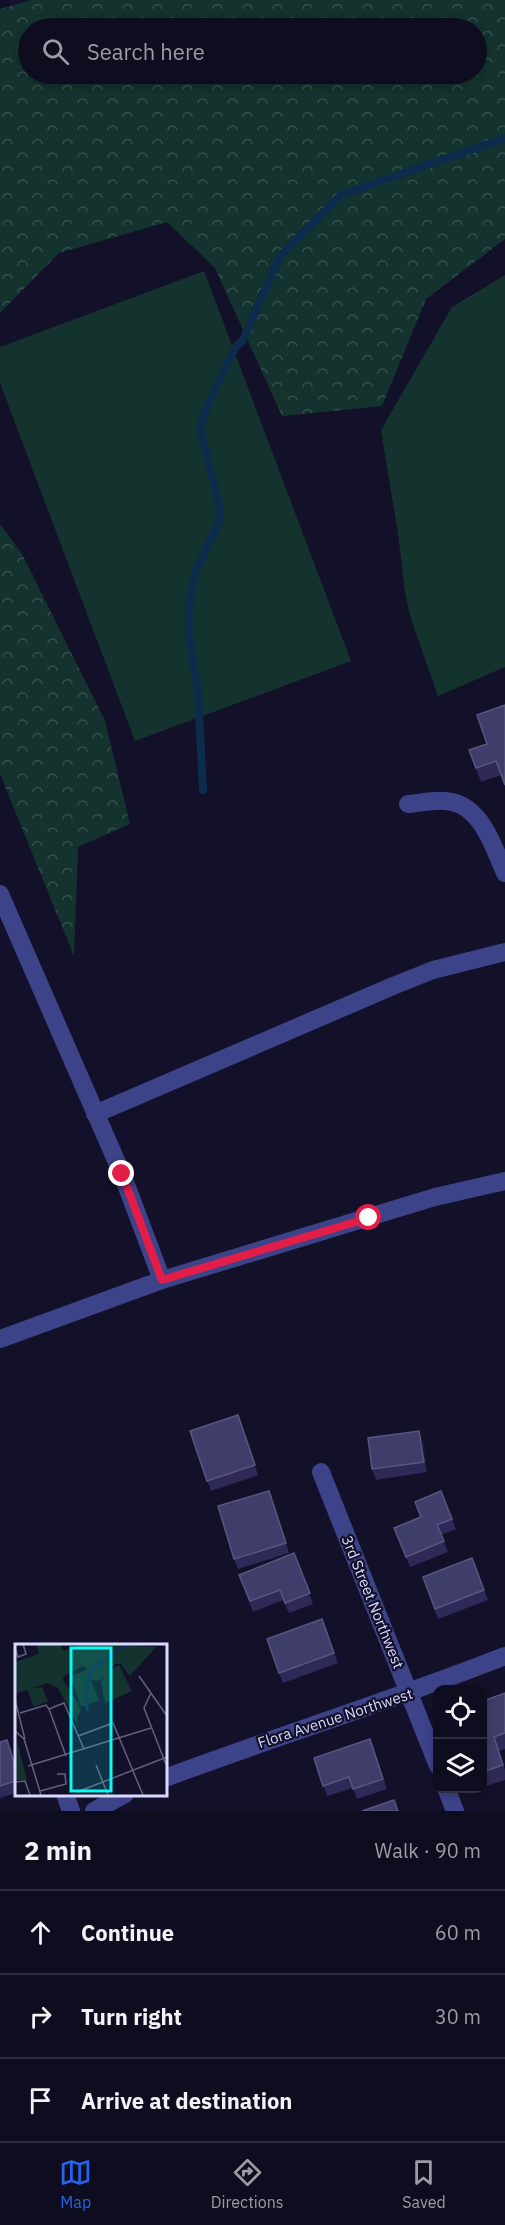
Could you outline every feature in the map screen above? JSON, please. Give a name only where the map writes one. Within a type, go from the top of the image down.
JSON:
[{"type":"street","points":[[408,804],[447,801],[476,816],[484,827],[505,873]]},
{"type":"street","points":[[0,894],[122,1174],[162,1280]]},
{"type":"street","points":[[95,1114],[433,970],[505,952]]},
{"type":"street","points":[[0,1339],[162,1280],[435,1197],[505,1181]]},
{"type":"street","name":"3rd Street Northwest","points":[[321,1472],[433,1753]]},
{"type":"street","name":"Flora Avenue Northwest","points":[[166,1778],[265,1741],[409,1693],[505,1656]]},
{"type":"street","points":[[448,1793],[455,1811]]},
{"type":"street","points":[[66,1796],[71,1811]]},
{"type":"street","points":[[94,1811],[121,1796]]},
{"type":"green space","points":[[31,0],[505,0],[505,239],[426,299],[382,406],[282,416],[215,268],[167,222],[59,253],[0,313],[0,9]]},
{"type":"green space","points":[[204,271],[351,661],[135,741],[0,383],[0,347]]},
{"type":"green space","points":[[505,275],[505,667],[438,696],[410,616],[381,430],[452,307]]},
{"type":"green space","points":[[0,524],[22,554],[105,721],[130,824],[78,847],[74,956],[0,774]]},
{"type":"building","points":[[505,705],[505,785],[496,761],[476,768],[469,750],[487,744],[477,715]]},
{"type":"building","points":[[238,1415],[255,1465],[207,1481],[190,1431]]},
{"type":"building","points":[[419,1431],[424,1462],[372,1469],[368,1438]]},
{"type":"building","points":[[269,1491],[286,1543],[234,1559],[218,1506]]},
{"type":"building","points":[[441,1491],[452,1519],[437,1525],[444,1541],[406,1557],[394,1528],[421,1517],[415,1502]]},
{"type":"building","points":[[294,1553],[310,1593],[285,1603],[280,1590],[250,1601],[239,1575]]},
{"type":"building","points":[[472,1558],[484,1590],[435,1609],[423,1577]]},
{"type":"building","points":[[322,1619],[334,1653],[279,1673],[267,1639]]},
{"type":"building","points":[[505,1693],[505,1733],[494,1737],[503,1765],[487,1771],[487,1739],[487,1700]]},
{"type":"building","points":[[370,1739],[383,1779],[353,1789],[349,1777],[323,1786],[314,1758]]},
{"type":"building","points":[[7,1740],[15,1766],[15,1781],[0,1786],[0,1742]]},
{"type":"building","points":[[394,1800],[398,1811],[362,1811]]},
{"type":"waterway","points":[[203,790],[198,692],[189,635],[189,607],[196,570],[219,523],[219,504],[200,429],[207,406],[235,348],[243,340],[280,256],[341,195],[505,138]]},
{"type":"route","points":[[122,1174],[162,1280],[369,1218]]}]
